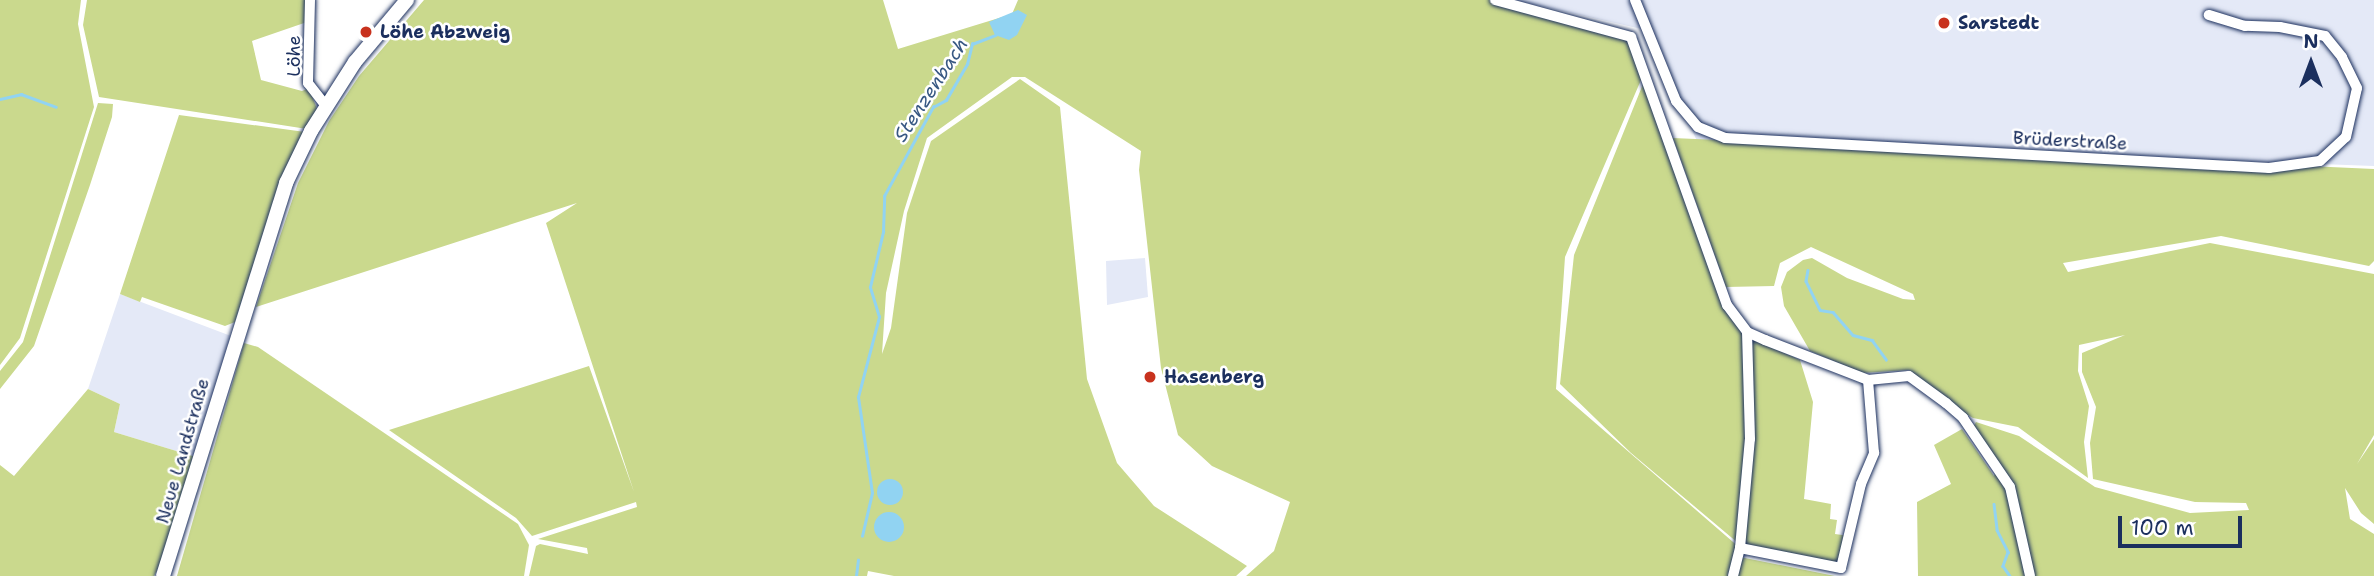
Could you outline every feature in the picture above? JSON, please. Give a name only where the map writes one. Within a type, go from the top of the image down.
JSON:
[{"type":"main road","name":"Neue Landstraße","points":[[163,576],[272,217],[326,106],[355,62],[407,0]]},
{"type":"street","name":"Löhe","points":[[310,0],[308,83],[326,106]]},
{"type":"street","points":[[1495,0],[1631,37],[1727,305],[1747,332],[1868,380],[1909,376],[1963,418],[2010,487],[2030,576]]},
{"type":"street","name":"Brüderstraße","points":[[1635,0],[1676,101],[1698,127],[1725,138],[2269,168],[2320,161],[2346,137],[2357,88],[2342,57],[2325,36],[2280,27],[2245,26],[2209,15]]},
{"type":"street","points":[[1733,576],[1740,548],[1750,439],[1747,332]]},
{"type":"street","points":[[1740,548],[1841,568],[1851,540],[1861,484],[1874,453],[1868,380]]},
{"type":"shaded area","points":[[1514,0],[2374,0],[2374,166],[1697,141],[1646,30]]},
{"type":"shaded area","points":[[1145,258],[1148,297],[1107,305],[1106,261]]},
{"type":"shaded area","points":[[120,294],[231,336],[196,457],[114,432],[120,404],[88,389]]},
{"type":"green space","points":[[0,0],[81,0],[78,24],[94,107],[20,338],[0,365]]},
{"type":"green space","points":[[87,0],[307,0],[307,22],[252,41],[261,80],[302,91],[309,88],[317,109],[307,129],[99,97],[83,25]]},
{"type":"green space","points":[[424,0],[883,0],[898,49],[1012,14],[1018,0],[1495,0],[1631,37],[1644,73],[1565,257],[1556,389],[1740,548],[1740,557],[1835,576],[1246,576],[1274,551],[1290,502],[1212,466],[1178,435],[1161,368],[1139,170],[1141,151],[1025,77],[1012,77],[927,138],[904,211],[886,293],[882,354],[891,328],[907,213],[931,141],[1020,79],[1060,107],[1087,379],[1117,463],[1154,506],[1247,566],[1236,576],[894,576],[868,571],[867,576],[529,576],[536,546],[540,544],[588,554],[587,548],[538,539],[637,507],[636,502],[532,536],[516,518],[389,430],[589,366],[634,492],[546,223],[577,203],[256,307],[298,183],[329,121],[359,76]]},
{"type":"green space","points":[[1643,84],[1725,308],[1744,333],[1747,440],[1738,543],[1631,453],[1560,384],[1574,255]]},
{"type":"green space","points":[[98,103],[113,104],[112,117],[90,185],[34,346],[0,389],[0,371],[23,342]]},
{"type":"green space","points":[[179,115],[305,132],[272,207],[235,322],[225,326],[142,297],[140,302],[120,294]]},
{"type":"green space","points":[[1673,138],[2374,169],[2374,261],[2369,266],[2221,236],[2063,263],[2068,272],[2210,243],[2374,274],[2374,435],[2357,464],[2374,439],[2374,524],[2361,513],[2345,488],[2350,519],[2374,534],[2374,576],[1918,576],[1917,502],[1951,484],[1934,445],[1962,429],[1994,476],[1999,462],[1972,429],[1976,422],[2019,436],[2095,487],[2190,513],[2249,510],[2246,503],[2195,502],[2093,479],[2090,443],[2096,407],[2082,372],[2082,353],[2125,335],[2079,345],[2078,371],[2089,406],[2084,442],[2088,478],[2018,427],[1973,418],[1956,408],[1909,370],[1862,373],[1810,351],[1784,306],[1781,287],[1787,272],[1803,260],[1812,258],[1847,278],[1903,299],[1915,300],[1913,294],[1811,247],[1780,263],[1774,286],[1726,287]]},
{"type":"green space","points":[[1750,337],[1800,360],[1813,402],[1804,499],[1831,504],[1830,519],[1837,520],[1835,534],[1849,536],[1839,566],[1744,545]]},
{"type":"green space","points":[[244,343],[258,347],[518,524],[529,545],[524,576],[177,576]]},
{"type":"green space","points":[[88,389],[120,404],[114,432],[196,457],[162,561],[154,576],[0,576],[0,465],[14,476]]},
{"type":"water","points":[[1018,10],[1027,15],[1017,35],[1009,40],[995,35],[989,22]]},
{"type":"water","points":[[890,479],[899,483],[903,492],[899,501],[890,505],[881,501],[877,492],[881,483]]},
{"type":"water","points":[[889,512],[895,513],[903,521],[903,533],[895,541],[889,542],[883,541],[875,533],[874,527],[875,521],[883,513]]},
{"type":"waterway","name":"Stenzenbach","points":[[862,536],[872,493],[858,397],[879,317],[870,287],[883,232],[884,196],[933,107],[946,100],[967,64],[972,44],[995,35]]},
{"type":"waterway","points":[[0,99],[21,94],[56,107]]},
{"type":"waterway","points":[[1808,270],[1806,281],[1820,310],[1833,312],[1853,335],[1872,340],[1886,359]]},
{"type":"waterway","points":[[1994,504],[1997,530],[2008,552],[2003,566],[2010,576]]},
{"type":"waterway","name":"Stenzenbach","points":[[856,576],[858,560]]},
{"type":"place","name":"Sarstedt","points":[[1944,23]]},
{"type":"place","name":"Löhe Abzweig","points":[[366,32]]},
{"type":"place","name":"Hasenberg","points":[[1150,377]]}]
